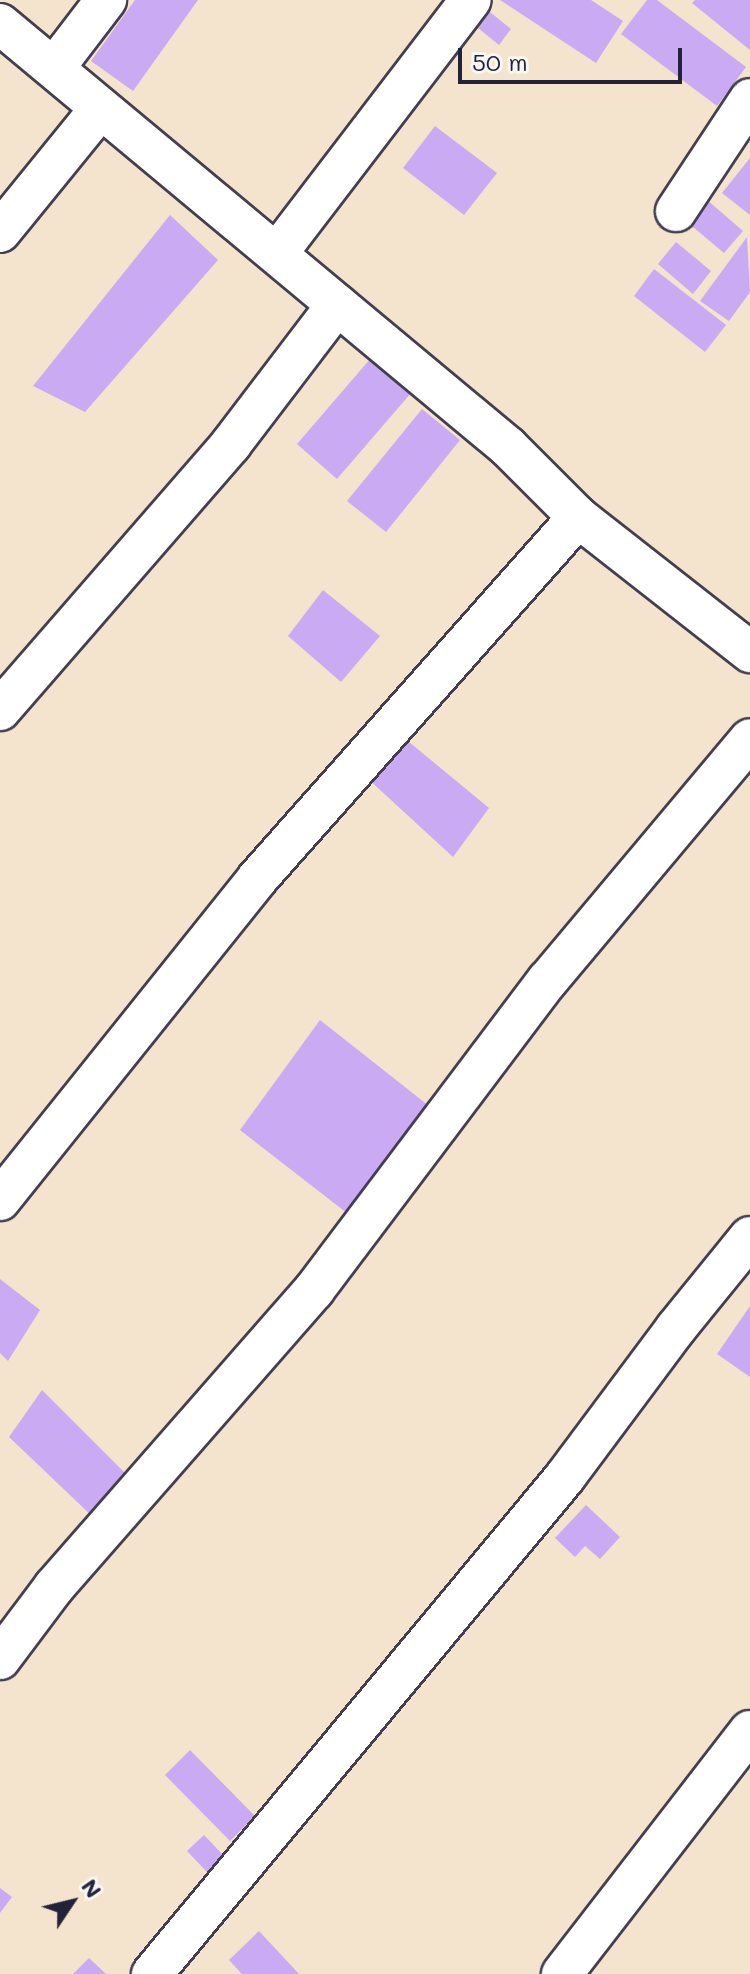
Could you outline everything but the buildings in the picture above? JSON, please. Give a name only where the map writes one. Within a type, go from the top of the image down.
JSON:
[{"type":"street","points":[[54,68],[106,0]]},
{"type":"street","points":[[278,252],[471,0]]},
{"type":"street","points":[[0,24],[278,252],[508,447],[578,517],[750,652]]},
{"type":"street","points":[[676,211],[750,99]]},
{"type":"street","points":[[0,232],[100,109]]},
{"type":"street","points":[[0,710],[231,444],[337,305]]},
{"type":"street","points":[[0,1200],[257,879],[578,517]]},
{"type":"street","points":[[0,1659],[54,1587],[314,1290],[548,980],[750,739]]},
{"type":"street","points":[[152,1974],[565,1477],[676,1328],[750,1237]]},
{"type":"street","points":[[562,1974],[750,1731]]}]
